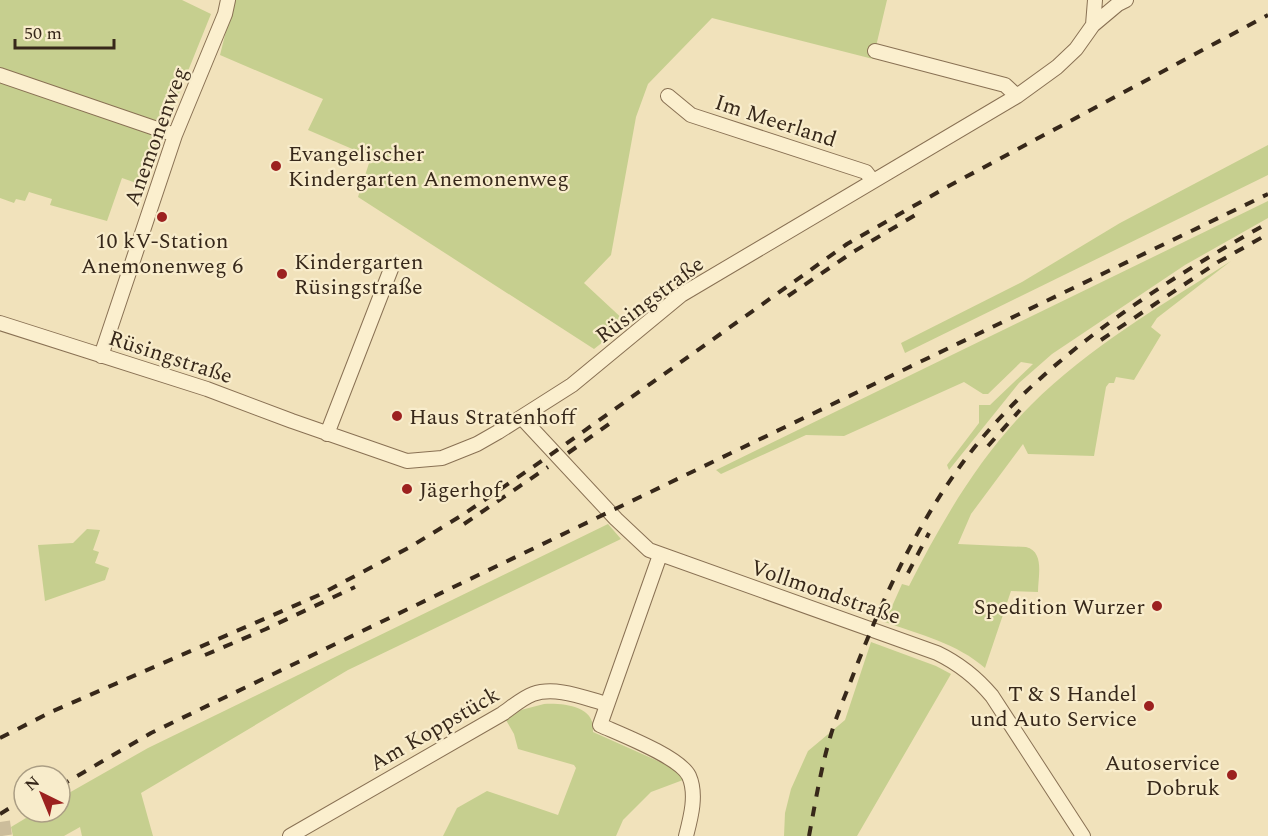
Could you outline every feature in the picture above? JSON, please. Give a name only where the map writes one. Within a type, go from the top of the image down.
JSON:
[{"type":"street","name":"Anemonenweg","points":[[101,356],[175,135],[225,14],[228,0]]},
{"type":"street","points":[[1093,25],[1095,0]]},
{"type":"street","name":"Rüsingstraße","points":[[0,323],[207,389],[407,461],[442,458],[477,444],[572,385],[681,295],[1017,96],[1057,67],[1076,49],[1093,25],[1126,0]]},
{"type":"street","points":[[875,51],[1005,85],[1017,96]]},
{"type":"street","points":[[0,75],[175,135]]},
{"type":"street","name":"Im Meerland","points":[[668,96],[691,115],[867,172],[872,180]]},
{"type":"street","points":[[327,434],[391,269]]},
{"type":"street","name":"Vollmondstraße","points":[[522,418],[649,550],[952,660],[976,677],[992,696],[1083,836]]},
{"type":"street","points":[[660,555],[600,725],[684,767],[693,788],[693,802],[686,836]]},
{"type":"street","name":"Am Koppstück","points":[[290,836],[502,714],[531,694],[543,691],[560,692],[607,704]]},
{"type":"green space","points":[[0,0],[182,0],[211,14],[142,185],[122,178],[107,221],[50,205],[52,199],[29,192],[25,201],[16,199],[14,203],[0,198]]},
{"type":"green space","points":[[231,0],[887,0],[873,59],[712,18],[648,84],[636,117],[611,255],[584,283],[627,323],[594,349],[358,197],[371,157],[308,130],[323,99],[220,55]]},
{"type":"green space","points":[[1268,145],[1268,175],[905,353],[901,343],[1022,282],[1120,223]]},
{"type":"green space","points":[[1268,201],[1268,218],[1185,265],[1052,354],[1019,383],[949,470],[947,465],[979,423],[979,405],[990,405],[1033,364],[1021,362],[988,394],[983,394],[964,382],[844,436],[806,435],[721,474],[716,470]]},
{"type":"green space","points":[[1231,261],[1157,318],[1151,327],[1161,335],[1134,380],[1116,377],[1114,383],[1109,383],[1106,387],[1094,456],[1028,454],[1023,444],[971,514],[958,544],[1026,547],[1036,554],[1039,565],[1038,592],[1011,591],[985,668],[963,652],[950,646],[885,622],[902,584],[909,586],[948,514],[978,468],[1031,405],[1077,364],[1102,346]]},
{"type":"green space","points":[[608,524],[621,539],[348,670],[141,793],[153,836],[82,836],[80,827],[64,836],[13,836],[11,827],[16,824],[72,824],[72,791],[148,748]]},
{"type":"green space","points":[[87,529],[100,530],[93,550],[99,552],[95,563],[109,568],[105,580],[45,601],[38,545],[73,543]]},
{"type":"green space","points":[[871,642],[936,666],[951,674],[857,836],[784,836],[785,813],[791,789],[808,751],[845,720]]},
{"type":"green space","points":[[544,704],[561,704],[584,711],[593,723],[593,732],[678,770],[683,780],[651,792],[623,820],[616,836],[443,836],[457,808],[487,791],[558,815],[576,768],[574,765],[518,749],[514,734],[506,720],[521,710]]},
{"type":"tunnel","points":[[0,822],[2,836]]},
{"type":"railway","points":[[0,738],[53,711],[319,595],[410,547],[464,514],[546,458],[847,244],[947,187],[1268,15]]},
{"type":"railway","points":[[72,779],[151,733],[1268,194]]},
{"type":"railway","points":[[788,296],[853,252],[922,211]]},
{"type":"railway","points":[[809,836],[830,739],[868,637],[915,538],[953,476],[998,420],[1027,391],[1091,336],[1196,265],[1268,223]]},
{"type":"railway","points":[[1101,340],[1218,262],[1268,234]]},
{"type":"railway","points":[[988,446],[1020,410]]},
{"type":"railway","points":[[568,453],[612,422]]},
{"type":"railway","points":[[464,524],[548,467]]},
{"type":"railway","points":[[908,573],[929,533]]},
{"type":"railway","points":[[205,655],[355,587]]},
{"type":"railway","points":[[0,814],[12,806]]},
{"type":"place","name":"Evangelischer Kindergarten Anemonenweg","points":[[276,166]]},
{"type":"place","name":"10 kV-Station Anemonenweg 6","points":[[162,217]]},
{"type":"place","name":"Kindergarten Rüsingstraße","points":[[282,274]]},
{"type":"place","name":"Haus Stratenhoff","points":[[397,416]]},
{"type":"place","name":"Jägerhof","points":[[407,489]]},
{"type":"place","name":"Spedition Wurzer","points":[[1157,606]]},
{"type":"place","name":"T & S Handel und Auto Service","points":[[1149,706]]},
{"type":"place","name":"Autoservice Dobruk","points":[[1232,775]]}]
